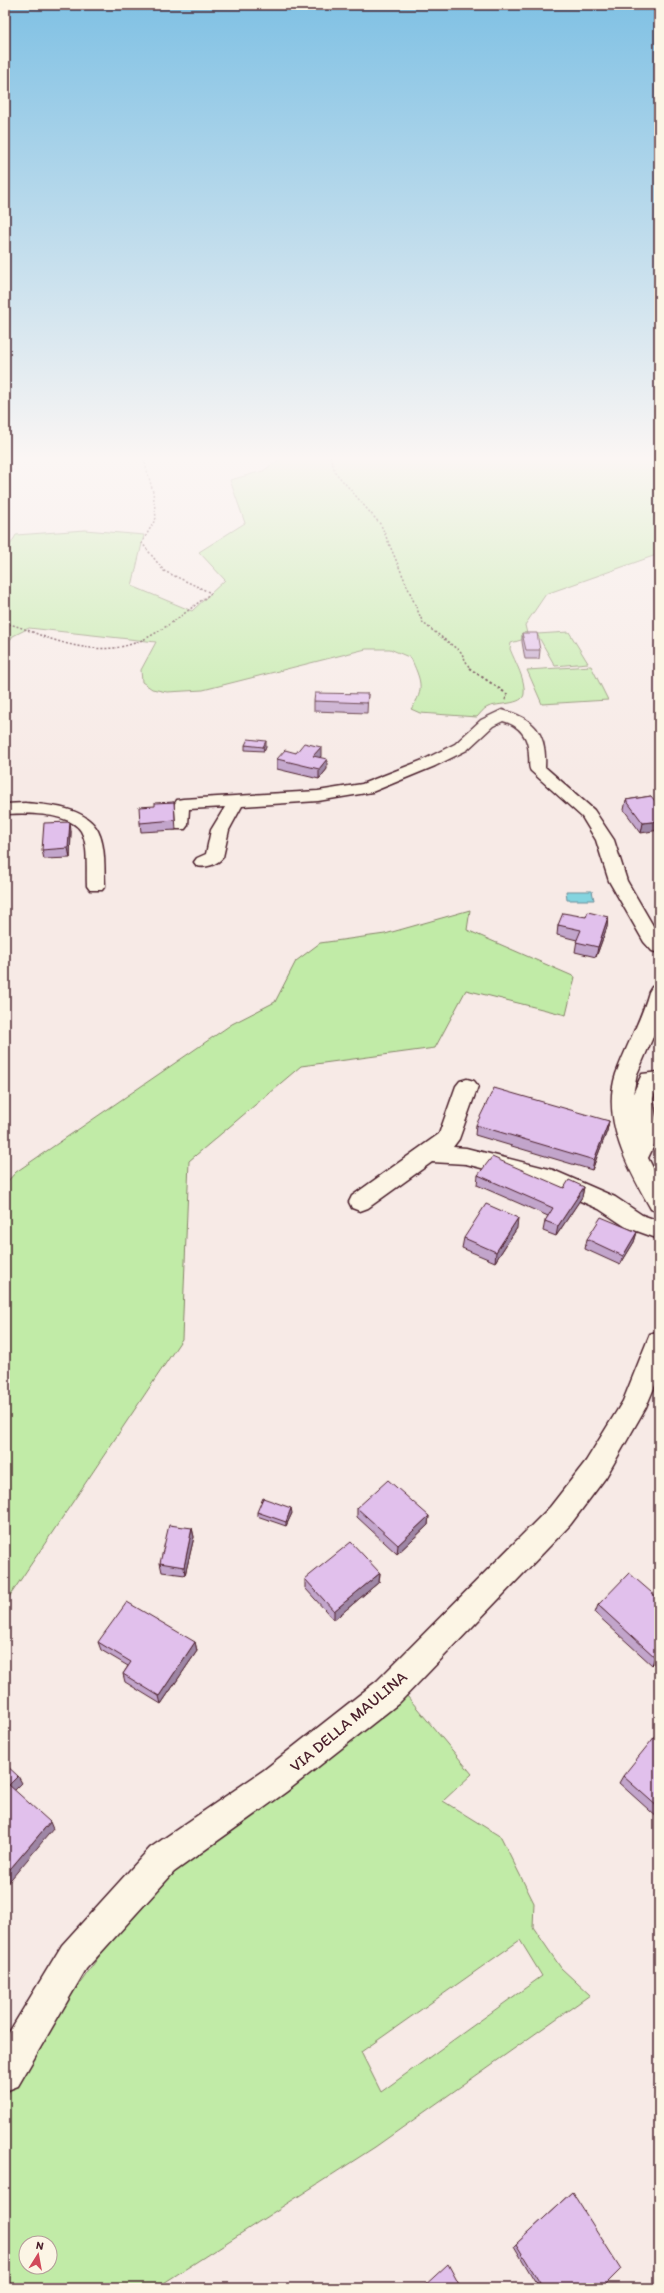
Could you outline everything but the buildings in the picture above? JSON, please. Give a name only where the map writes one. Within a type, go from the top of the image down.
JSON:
[{"type":"street","points":[[179,825],[179,813],[183,804],[236,802],[345,792],[390,780],[461,746],[472,738],[487,723],[502,715],[514,718],[526,726],[537,740],[537,768],[588,814],[605,840],[618,881],[653,942],[659,946]]},
{"type":"street","points":[[203,862],[214,857],[220,830],[236,802]]},
{"type":"street","points":[[5,809],[24,807],[42,809],[82,823],[89,830],[92,841],[96,886]]},
{"type":"street","points":[[659,992],[654,1015],[626,1075],[622,1097],[625,1127],[659,1203]]},
{"type":"street","points":[[638,1156],[649,1133],[642,1099],[649,1079],[659,1079]]},
{"type":"street","points":[[360,1202],[448,1139],[467,1086]]},
{"type":"street","points":[[427,1153],[466,1156],[545,1176],[607,1203],[634,1221],[659,1230]]},
{"type":"street","name":"VIA DELLA MAULINA","points":[[5,2073],[74,1957],[162,1860],[275,1781],[388,1692],[560,1516],[596,1469],[633,1407],[654,1360],[659,1341]]},
{"type":"path","points":[[5,624],[11,623],[31,633],[59,642],[106,650],[118,649],[156,635],[211,593],[164,571],[158,563]]},
{"type":"path","points":[[398,563],[423,623],[460,652],[470,670],[507,694],[502,715]]},
{"type":"green space","points":[[5,563],[137,563],[132,586],[192,611],[225,580],[209,563],[634,563],[546,594],[525,625],[528,638],[511,643],[510,649],[520,671],[523,683],[523,698],[515,702],[488,707],[477,717],[420,713],[411,709],[419,696],[420,690],[417,672],[411,658],[390,649],[366,649],[203,690],[167,692],[152,689],[142,682],[141,670],[156,642],[29,628],[13,636],[5,647]]},
{"type":"green space","points":[[569,632],[588,663],[555,666],[537,634]]},
{"type":"green space","points":[[591,666],[608,700],[542,704],[527,670]]},
{"type":"green space","points":[[470,910],[467,930],[575,977],[566,1015],[466,990],[435,1048],[301,1066],[189,1161],[182,1339],[5,1603],[5,1184],[16,1172],[232,1024],[275,1002],[296,961],[320,943],[385,934]]},
{"type":"green space","points":[[402,1690],[472,1774],[443,1801],[501,1837],[534,1903],[533,1927],[561,1968],[590,1995],[375,2147],[156,2288],[5,2288],[5,2099],[39,2041],[132,1910],[188,1854]],"holes":[[[520,1940],[542,1976],[381,2092],[361,2052]]]},
{"type":"water","points":[[566,891],[592,891],[594,900],[567,900]]}]
